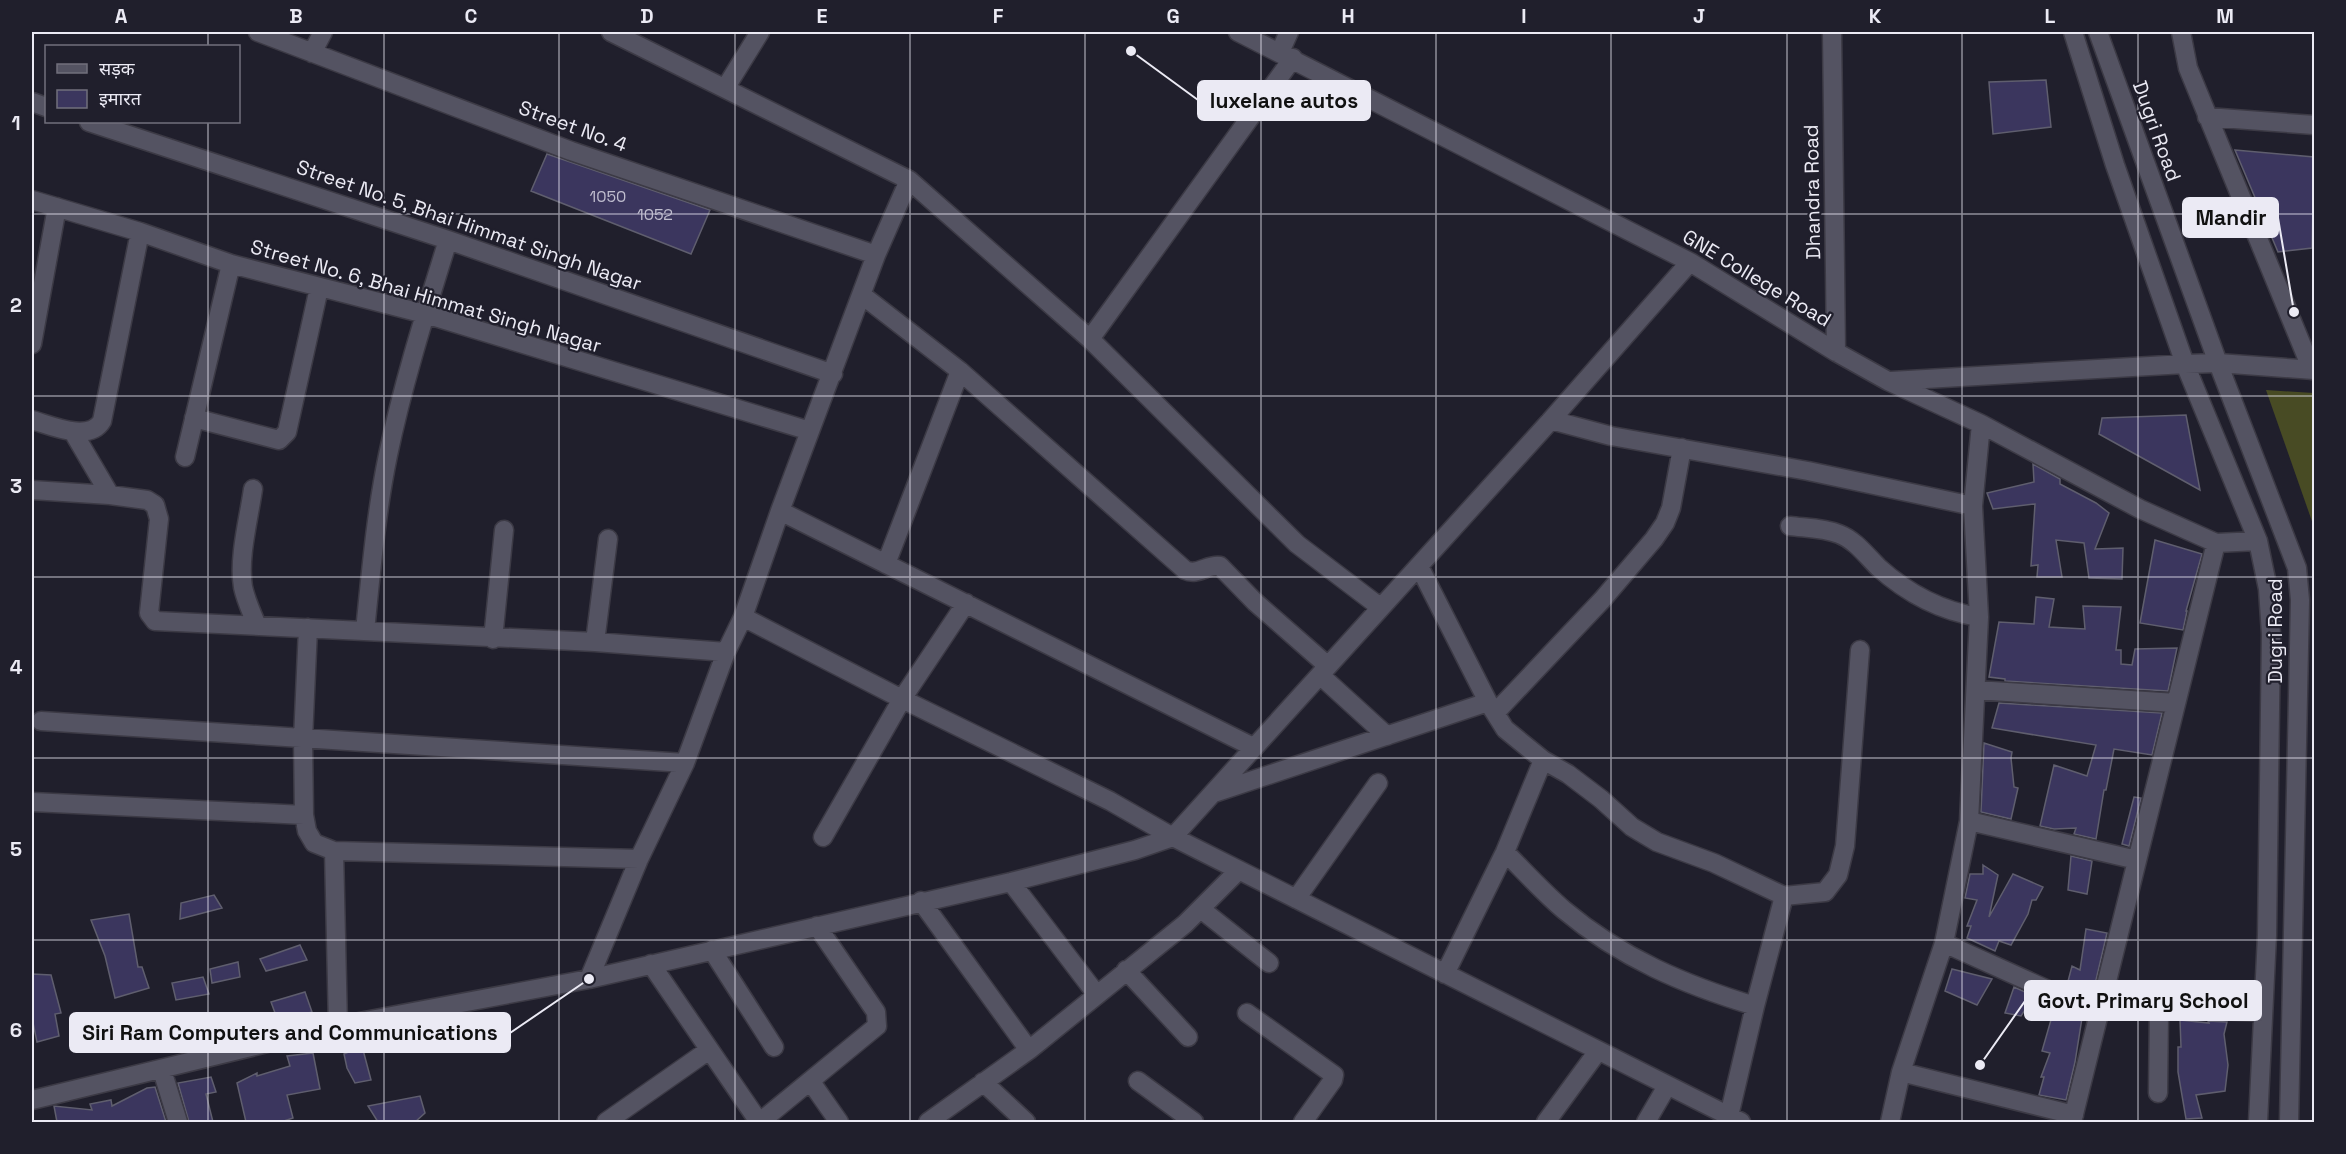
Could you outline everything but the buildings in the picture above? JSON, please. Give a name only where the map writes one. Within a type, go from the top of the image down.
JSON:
[{"type":"street","name":"Street No. 4","points":[[258,32],[572,150],[876,255]]},
{"type":"street","points":[[312,53],[323,32]]},
{"type":"street","points":[[611,32],[642,38],[726,87],[909,180],[1090,339],[1298,544],[1380,607]]},
{"type":"street","points":[[726,87],[760,32]]},
{"type":"street","name":"GNE College Road","points":[[1238,32],[1690,262],[1836,352],[1888,381],[1981,424],[2140,509],[2216,543],[2258,541]]},
{"type":"street","points":[[1090,339],[1286,55],[1289,32]]},
{"type":"street","name":"Dhandra Road","points":[[1832,32],[1836,352]]},
{"type":"street","name":"Dugri Road","points":[[2073,32],[2115,165],[2185,364],[2258,541],[2268,589],[2271,634],[2267,935],[2258,1122]]},
{"type":"street","name":"Dugri Road","points":[[2098,32],[2218,363],[2298,568],[2300,611],[2289,1122]]},
{"type":"street","points":[[2181,32],[2188,68],[2207,117],[2235,179],[2313,370]]},
{"type":"street","points":[[2207,117],[2314,125]]},
{"type":"street","name":"Street No. 5, Bhai Himmat Singh Nagar","points":[[92,123],[448,240],[833,374]]},
{"type":"street","points":[[589,979],[639,859],[685,762],[726,652],[743,617],[780,511],[876,255],[909,180]]},
{"type":"street","name":"Street No. 6, Bhai Himmat Singh Nagar","points":[[32,200],[140,232],[231,264],[424,314],[810,431]]},
{"type":"street","points":[[32,344],[57,207]]},
{"type":"street","points":[[32,420],[74,432],[92,429],[102,421],[140,232]]},
{"type":"street","points":[[365,631],[374,541],[387,462],[424,314],[448,240]]},
{"type":"street","points":[[32,1100],[338,1026],[589,979],[1011,882],[1135,850],[1173,837],[1551,420],[1690,262]]},
{"type":"street","points":[[185,457],[231,264]]},
{"type":"street","points":[[194,418],[279,440],[284,437],[319,288]]},
{"type":"street","points":[[862,295],[960,371],[1185,570],[1195,572],[1216,565],[1220,566],[1388,736]]},
{"type":"street","points":[[2313,370],[2314,341]]},
{"type":"street","points":[[1888,381],[2218,363],[2313,370]]},
{"type":"street","points":[[886,564],[960,371]]},
{"type":"street","points":[[1551,420],[1611,436],[1808,471],[1973,506]]},
{"type":"street","points":[[1890,1122],[1901,1072],[1944,943],[1969,821],[1979,617],[1973,506],[1981,424]]},
{"type":"street","points":[[74,432],[110,495]]},
{"type":"street","points":[[1214,793],[1388,736],[1492,707],[1602,600],[1654,539],[1665,523],[1671,508],[1682,448]]},
{"type":"street","points":[[253,489],[246,530],[243,584],[247,603],[257,626]]},
{"type":"street","points":[[32,490],[110,495],[147,500],[155,505],[159,519],[149,613],[155,621],[493,639],[595,642],[726,652]]},
{"type":"street","points":[[780,511],[1253,747]]},
{"type":"street","points":[[1790,526],[1823,529],[1841,535],[1853,542],[1897,584],[1917,596],[1944,609],[1979,617]]},
{"type":"street","points":[[493,639],[504,530]]},
{"type":"street","points":[[595,642],[608,538]]},
{"type":"street","points":[[1901,1072],[2073,1119],[2216,543]]},
{"type":"street","points":[[1419,566],[1505,729],[1543,760],[1568,774],[1601,799],[1632,826],[1658,842],[1714,863],[1784,896],[1825,892],[1838,875],[1845,846],[1860,650]]},
{"type":"street","points":[[823,837],[902,699],[966,603]]},
{"type":"street","points":[[743,617],[902,699],[1110,801],[1173,837],[1735,1119],[1755,1006],[1784,896]]},
{"type":"street","points":[[308,628],[303,739],[304,815],[307,831],[314,843],[334,851],[639,859]]},
{"type":"street","points":[[1976,690],[2176,703]]},
{"type":"street","points":[[40,721],[685,762]]},
{"type":"street","points":[[1445,974],[1505,852],[1543,760]]},
{"type":"street","points":[[1296,899],[1378,783]]},
{"type":"street","points":[[32,802],[304,815]]},
{"type":"street","points":[[1969,821],[2137,860]]},
{"type":"street","points":[[334,851],[338,1026]]},
{"type":"street","points":[[1505,852],[1563,910],[1601,939],[1648,967],[1714,994],[1755,1006]]},
{"type":"street","points":[[928,1122],[1029,1050],[1097,996],[1202,910],[1239,870]]},
{"type":"street","points":[[1011,882],[1097,996]]},
{"type":"street","points":[[921,901],[1029,1050]]},
{"type":"street","points":[[1202,910],[1269,963]]},
{"type":"street","points":[[651,964],[760,1122],[877,1026],[876,1012],[817,926]]},
{"type":"street","points":[[1944,943],[2099,1013]]},
{"type":"street","points":[[712,950],[774,1047]]},
{"type":"street","points":[[1126,970],[1188,1037]]},
{"type":"street","points":[[2158,1093],[2159,1012],[2163,1008],[2263,1012]]},
{"type":"street","points":[[1247,1013],[1334,1075],[1333,1080],[1303,1122]]},
{"type":"street","points":[[606,1122],[709,1050]]},
{"type":"street","points":[[1546,1122],[1598,1051]]},
{"type":"street","points":[[162,1070],[178,1122]]},
{"type":"street","points":[[1138,1081],[1194,1122]]},
{"type":"street","points":[[811,1082],[839,1122]]},
{"type":"street","points":[[983,1082],[1026,1122]]},
{"type":"street","points":[[1646,1122],[1667,1086]]},
{"type":"green space","points":[[2266,390],[2314,393],[2314,527]]},
{"type":"place","name":"luxelane autos","points":[[1131,51]]},
{"type":"place","name":"Mandir","points":[[2294,312]]},
{"type":"place","name":"Siri Ram Computers and Communications","points":[[589,979]]},
{"type":"place","name":"Govt. Primary School","points":[[1980,1065]]}]
